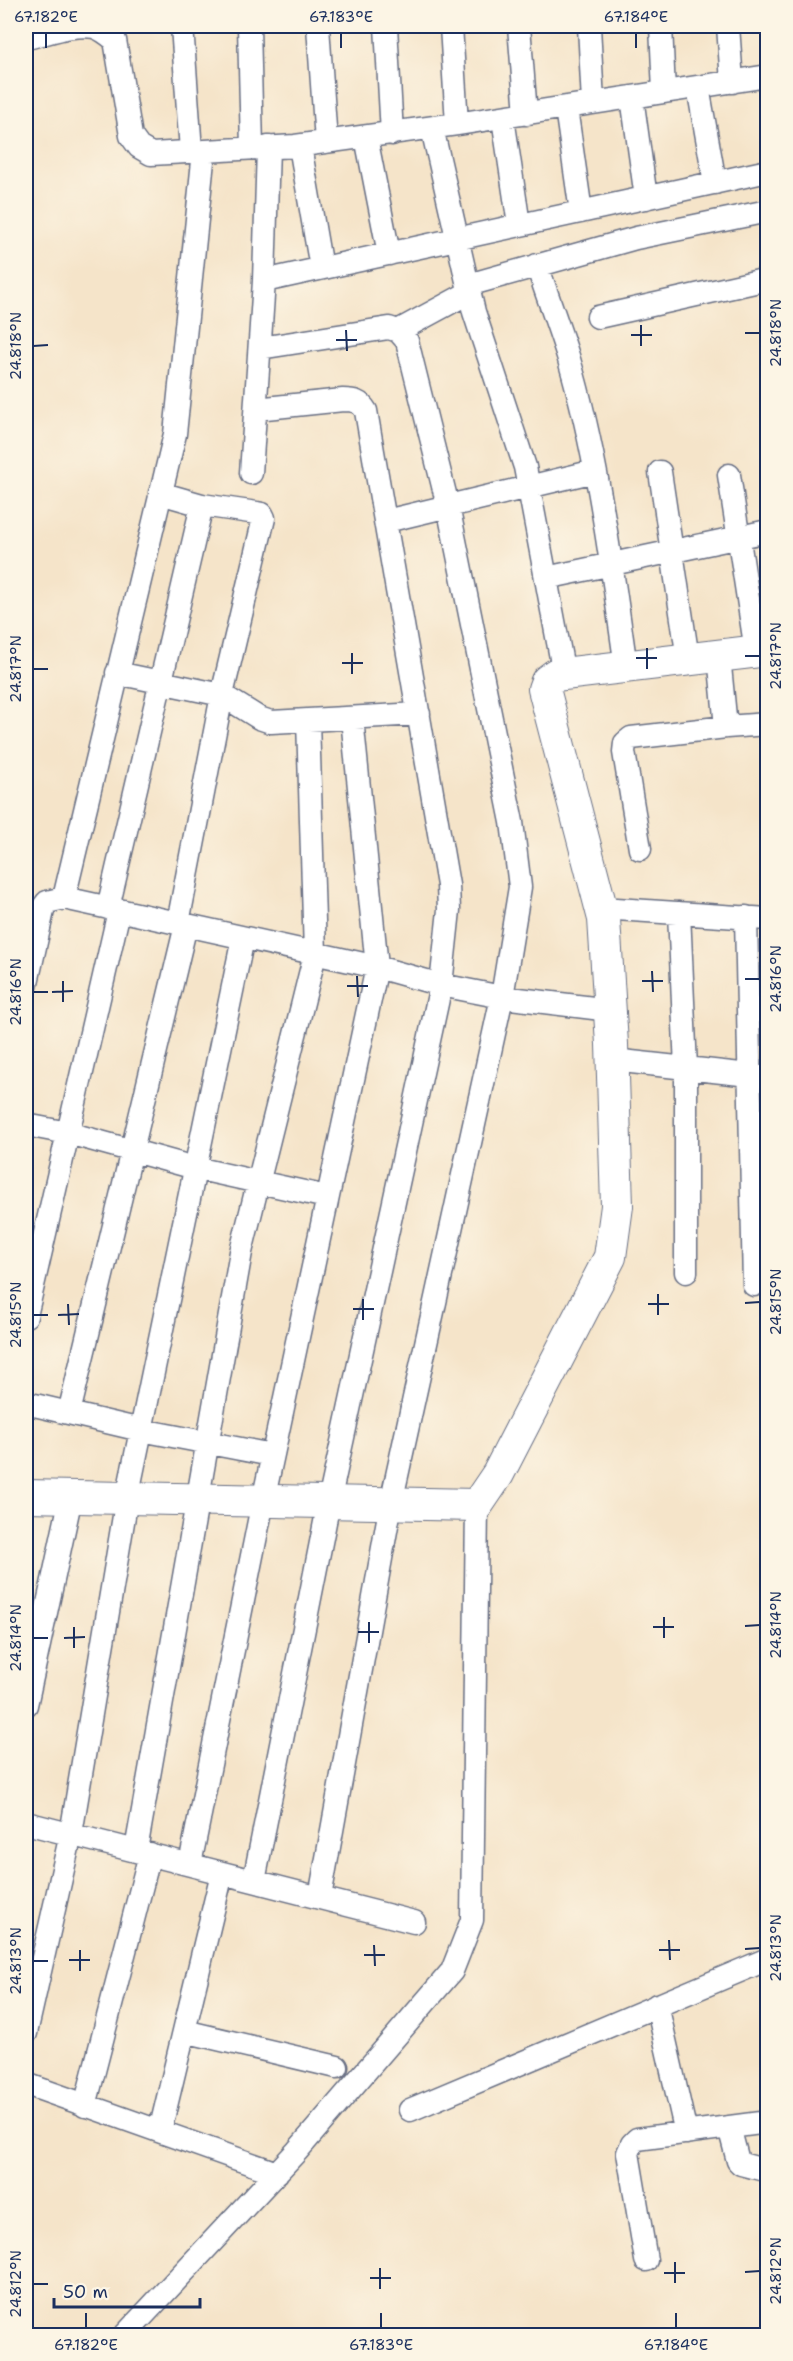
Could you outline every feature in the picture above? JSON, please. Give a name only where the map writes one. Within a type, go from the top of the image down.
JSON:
[{"type":"street","points":[[26,987],[54,902],[117,673],[175,434],[198,151],[182,26]]},
{"type":"street","points":[[249,26],[260,148],[264,281],[251,473]]},
{"type":"street","points":[[318,26],[326,142]]},
{"type":"street","points":[[386,26],[392,134]]},
{"type":"street","points":[[451,26],[457,124]]},
{"type":"street","points":[[519,26],[526,114]]},
{"type":"street","points":[[589,26],[593,103]]},
{"type":"street","points":[[661,26],[664,92]]},
{"type":"street","points":[[728,26],[732,82]]},
{"type":"street","points":[[28,34],[75,27],[93,27],[105,31],[115,40],[134,141],[151,154],[300,146],[732,82],[767,80]]},
{"type":"street","points":[[698,87],[715,183]]},
{"type":"street","points":[[632,98],[646,198]]},
{"type":"street","points":[[566,108],[581,212]]},
{"type":"street","points":[[503,117],[519,225]]},
{"type":"street","points":[[432,128],[480,332],[525,467],[564,674]]},
{"type":"street","points":[[366,137],[388,254]]},
{"type":"street","points":[[300,146],[321,268]]},
{"type":"street","points":[[264,281],[768,171]]},
{"type":"street","points":[[398,331],[469,288],[537,265],[636,238],[768,211]]},
{"type":"street","points":[[537,265],[567,356],[595,471],[612,564],[626,667]]},
{"type":"street","points":[[598,317],[768,279]]},
{"type":"street","points":[[260,348],[389,328],[398,331],[406,341],[448,506],[512,822],[520,887],[502,997],[391,1503],[320,1897]]},
{"type":"street","points":[[254,1881],[329,1502],[441,985],[449,910],[448,885],[366,411],[356,400],[256,409]]},
{"type":"street","points":[[386,521],[595,471]]},
{"type":"street","points":[[660,472],[688,659]]},
{"type":"street","points":[[124,2336],[277,2173],[452,1971],[472,1920],[477,1505],[498,1474],[610,1257],[617,1206],[613,1060],[604,919],[544,689],[547,681],[555,675],[762,650],[739,538],[729,475]]},
{"type":"street","points":[[69,1413],[132,1151],[182,924],[222,695],[264,518],[262,514],[202,505],[160,493]]},
{"type":"street","points":[[26,1316],[68,1133],[162,682],[202,505]]},
{"type":"street","points":[[546,578],[768,531]]},
{"type":"street","points":[[719,656],[726,728]]},
{"type":"street","points":[[117,673],[222,695],[264,720],[419,714]]},
{"type":"street","points":[[190,1864],[262,1501],[377,968],[352,717]]},
{"type":"street","points":[[85,2106],[143,1852],[198,1499],[241,1252],[315,954],[308,720]]},
{"type":"street","points":[[640,849],[624,752],[625,743],[631,738],[768,724]]},
{"type":"street","points":[[26,922],[54,902],[114,909],[377,968],[441,985],[502,997],[610,1010]]},
{"type":"street","points":[[601,908],[757,918],[760,1148],[754,1285]]},
{"type":"street","points":[[679,913],[686,1068],[686,1272]]},
{"type":"street","points":[[26,2033],[71,1834],[127,1498],[243,938]]},
{"type":"street","points":[[613,1060],[759,1076]]},
{"type":"street","points":[[26,1125],[68,1133],[195,1168],[327,1197]]},
{"type":"street","points":[[26,1403],[141,1430],[272,1455]]},
{"type":"street","points":[[26,1496],[477,1505]]},
{"type":"street","points":[[26,1705],[71,1497]]},
{"type":"street","points":[[26,1823],[414,1922]]},
{"type":"street","points":[[160,2131],[222,1872]]},
{"type":"street","points":[[410,2110],[768,1959]]},
{"type":"street","points":[[657,2005],[686,2133]]},
{"type":"street","points":[[184,2031],[337,2067]]},
{"type":"street","points":[[26,2084],[277,2173]]},
{"type":"street","points":[[646,2260],[628,2153],[632,2144],[637,2139],[768,2122]]},
{"type":"street","points":[[729,2127],[738,2161],[741,2164],[768,2171]]}]
